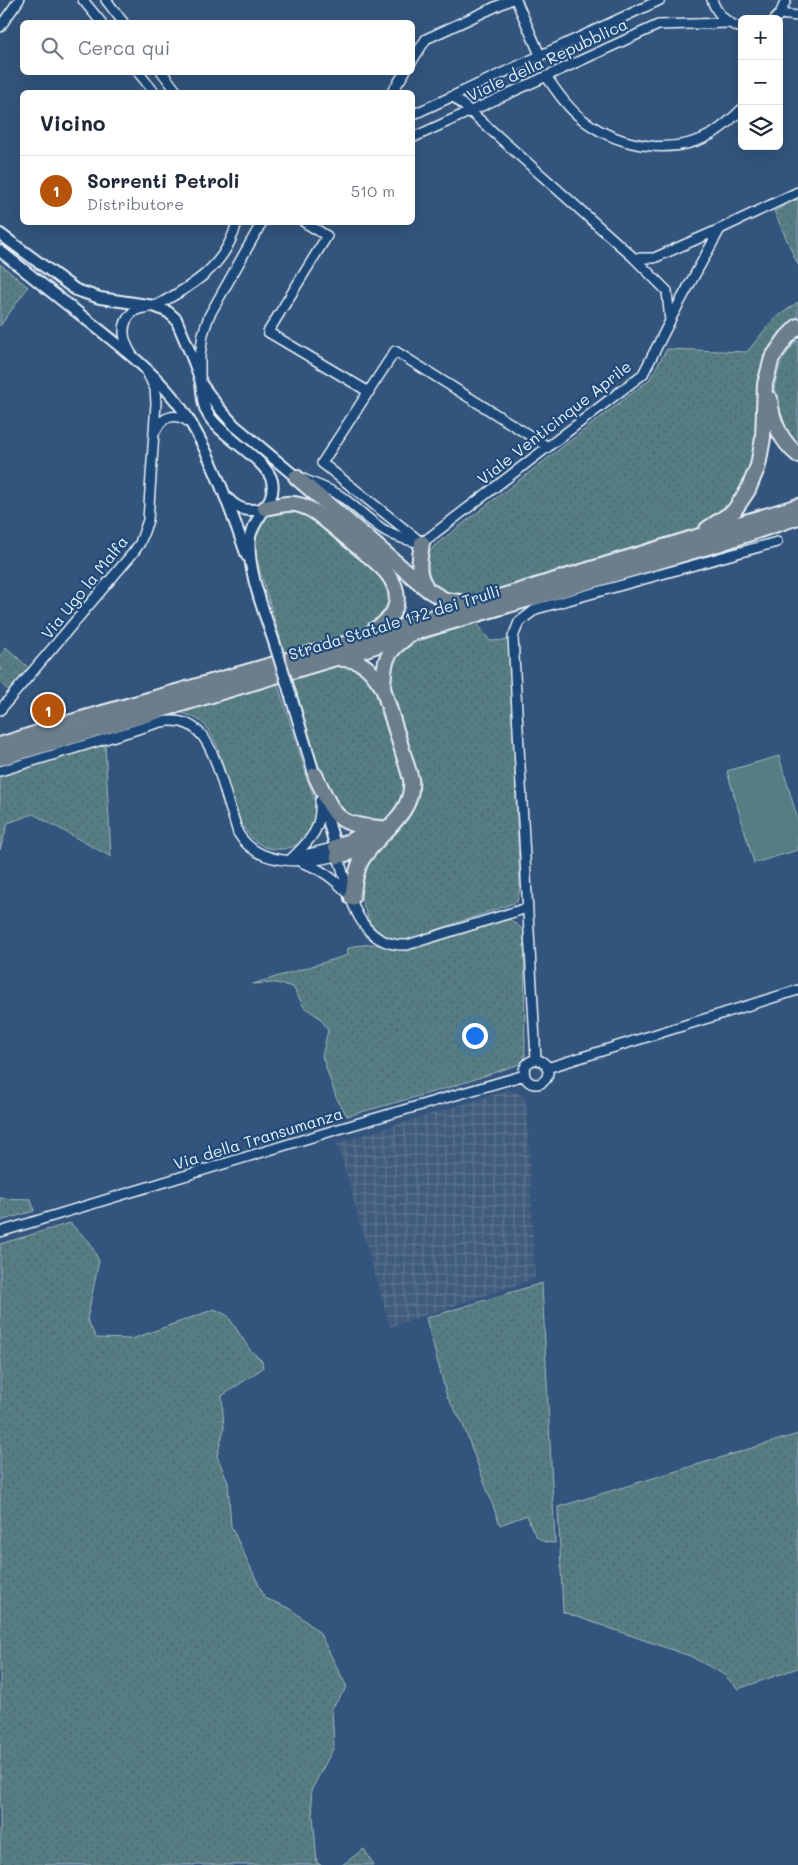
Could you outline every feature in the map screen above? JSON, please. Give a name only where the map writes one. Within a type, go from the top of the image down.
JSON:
[{"type":"highway","points":[[693,538],[734,511],[748,490],[758,466],[763,438],[765,384],[772,358],[787,337],[798,326]]},
{"type":"highway","points":[[798,335],[788,344],[777,362],[770,394],[774,420],[779,431],[785,442],[798,455]]},
{"type":"highway","points":[[296,477],[428,590],[444,600],[480,602]]},
{"type":"highway","points":[[265,508],[287,503],[305,505],[333,526],[390,576],[397,594],[397,601],[392,615],[382,626],[355,641]]},
{"type":"highway","name":"Strada Statale 172 dei Trulli","points":[[0,745],[78,720],[355,641],[798,506]]},
{"type":"highway","name":"Strada Statale 172 dei Trulli","points":[[0,758],[326,661],[416,632],[721,543],[798,517]]},
{"type":"highway","points":[[422,543],[420,578],[428,590]]},
{"type":"highway","points":[[383,688],[384,668],[387,658],[398,644],[416,632]]},
{"type":"highway","points":[[326,661],[349,659],[358,661],[371,670],[383,688],[412,787],[412,794],[406,808],[387,825],[360,864],[355,877],[352,898]]},
{"type":"highway","points":[[317,781],[337,816],[350,824],[358,826],[387,825]]},
{"type":"highway","points":[[337,852],[387,825]]},
{"type":"highway","points":[[337,852],[360,850],[374,842]]},
{"type":"street","points":[[0,27],[18,0]]},
{"type":"street","points":[[83,0],[99,20]]},
{"type":"street","points":[[106,0],[121,20]]},
{"type":"street","points":[[415,56],[426,39],[510,0]]},
{"type":"street","points":[[516,0],[540,56]]},
{"type":"street","name":"Viale della Repubblica","points":[[415,114],[660,0]]},
{"type":"street","points":[[712,0],[718,14],[728,23],[738,27]]},
{"type":"street","points":[[778,15],[786,0]]},
{"type":"street","points":[[783,16],[798,16]]},
{"type":"street","name":"Viale della Repubblica","points":[[415,137],[658,25],[728,23]]},
{"type":"street","points":[[140,75],[152,90]]},
{"type":"street","points":[[164,75],[176,90]]},
{"type":"street","points":[[393,90],[403,75]]},
{"type":"street","points":[[546,76],[561,97],[585,121],[613,137],[643,145],[678,146],[698,140],[713,133],[738,112]]},
{"type":"street","points":[[454,96],[634,258],[667,291],[670,321]]},
{"type":"street","points":[[634,258],[654,258],[798,192]]},
{"type":"street","points":[[132,356],[124,340],[127,320],[135,310],[154,306],[206,275],[230,241],[236,225]]},
{"type":"street","points":[[260,225],[209,316],[202,342],[200,382],[234,425],[296,477],[330,490],[378,528],[396,537],[422,543]]},
{"type":"street","points":[[309,225],[327,236],[268,332],[369,392]]},
{"type":"street","name":"Viale Venticinque Aprile","points":[[422,543],[643,374],[720,229]]},
{"type":"street","points":[[0,234],[68,285],[84,294],[154,306],[168,312],[176,319],[200,382],[204,407],[209,417],[218,428],[264,468],[272,482],[272,489],[265,508],[250,534],[251,568]]},
{"type":"street","points":[[12,243],[2,252],[132,356],[176,402],[189,422],[222,490],[251,568],[355,908],[368,931],[387,944],[398,945],[418,942],[528,908]]},
{"type":"street","points":[[422,543],[322,463],[395,351],[548,447]]},
{"type":"street","name":"Via Ugo la Malfa","points":[[0,710],[133,553],[145,531],[149,508],[156,395],[146,369]]},
{"type":"street","points":[[154,436],[158,426],[167,418],[180,417],[189,422]]},
{"type":"street","points":[[222,490],[237,508],[248,511],[265,508]]},
{"type":"street","points":[[536,1060],[513,637],[519,622],[536,609],[777,542]]},
{"type":"street","points":[[0,771],[161,722],[178,721],[188,724],[207,740],[213,753],[238,833],[243,840],[260,854],[290,859],[314,861],[337,852]]},
{"type":"street","points":[[290,859],[310,839],[318,826],[320,811],[317,781]]},
{"type":"street","points":[[290,859],[321,870],[340,885],[352,898]]},
{"type":"street","points":[[547,1068],[798,990]]},
{"type":"street","points":[[536,1060],[543,1062],[547,1068],[547,1077],[540,1083],[531,1082],[525,1075],[527,1065],[536,1060]]},
{"type":"street","name":"Via della Transumanza","points":[[0,1232],[335,1130],[525,1075]]},
{"type":"shaded area","points":[[509,1090],[518,1093],[524,1098],[527,1107],[535,1279],[390,1327],[337,1143]]},
{"type":"green space","points":[[798,199],[798,265],[774,211]]},
{"type":"green space","points":[[0,264],[28,287],[0,326]]},
{"type":"green space","points":[[798,302],[798,322],[772,353],[756,464],[728,513],[703,528],[465,599],[457,600],[429,584],[423,561],[434,546],[649,380],[667,349],[747,352],[773,320]]},
{"type":"green space","points":[[798,340],[798,446],[782,429],[777,418],[774,394],[779,370],[790,349]]},
{"type":"green space","points":[[274,509],[301,509],[389,580],[393,605],[372,627],[285,655],[255,554],[254,536],[261,521]]},
{"type":"green space","points":[[476,622],[490,641],[509,640],[520,888],[517,902],[407,940],[385,938],[370,923],[359,893],[361,870],[378,846],[410,814],[420,790],[389,685],[392,657],[407,645]]},
{"type":"green space","points":[[6,647],[29,668],[26,676],[12,693],[0,683],[0,656]]},
{"type":"green space","points":[[340,665],[350,665],[367,675],[377,692],[405,785],[405,792],[396,810],[385,819],[379,821],[350,820],[327,794],[292,677]]},
{"type":"green space","points":[[277,682],[316,805],[313,824],[306,836],[294,846],[275,849],[260,845],[248,834],[240,820],[233,803],[218,750],[208,730],[193,717],[176,711]]},
{"type":"green space","points":[[105,744],[111,857],[33,814],[8,823],[0,850],[0,775]]},
{"type":"green space","points":[[779,756],[798,820],[798,850],[754,863],[727,771]]},
{"type":"green space","points":[[509,919],[524,930],[525,1059],[520,1064],[451,1087],[347,1116],[336,1097],[322,1056],[328,1030],[320,1018],[304,1007],[293,987],[276,983],[253,984],[348,955],[347,949],[353,946],[373,944],[406,949]]},
{"type":"green space","points":[[0,1198],[31,1199],[34,1211],[0,1221]]},
{"type":"green space","points":[[70,1223],[89,1241],[99,1261],[87,1319],[96,1338],[132,1339],[215,1309],[228,1316],[250,1350],[262,1361],[263,1368],[222,1396],[224,1429],[217,1456],[228,1482],[231,1526],[265,1598],[291,1609],[319,1632],[347,1687],[332,1708],[334,1747],[311,1791],[317,1863],[321,1865],[0,1865],[0,1244]]},
{"type":"green space","points":[[542,1283],[555,1543],[543,1541],[535,1535],[527,1515],[500,1525],[462,1422],[447,1397],[426,1318]]},
{"type":"green space","points":[[798,1434],[798,1668],[738,1689],[723,1674],[690,1656],[563,1612],[558,1507]]},
{"type":"green space","points":[[364,1849],[374,1865],[342,1865]]},
{"type":"place","name":"Sorrenti Petroli","points":[[48,710]]}]
